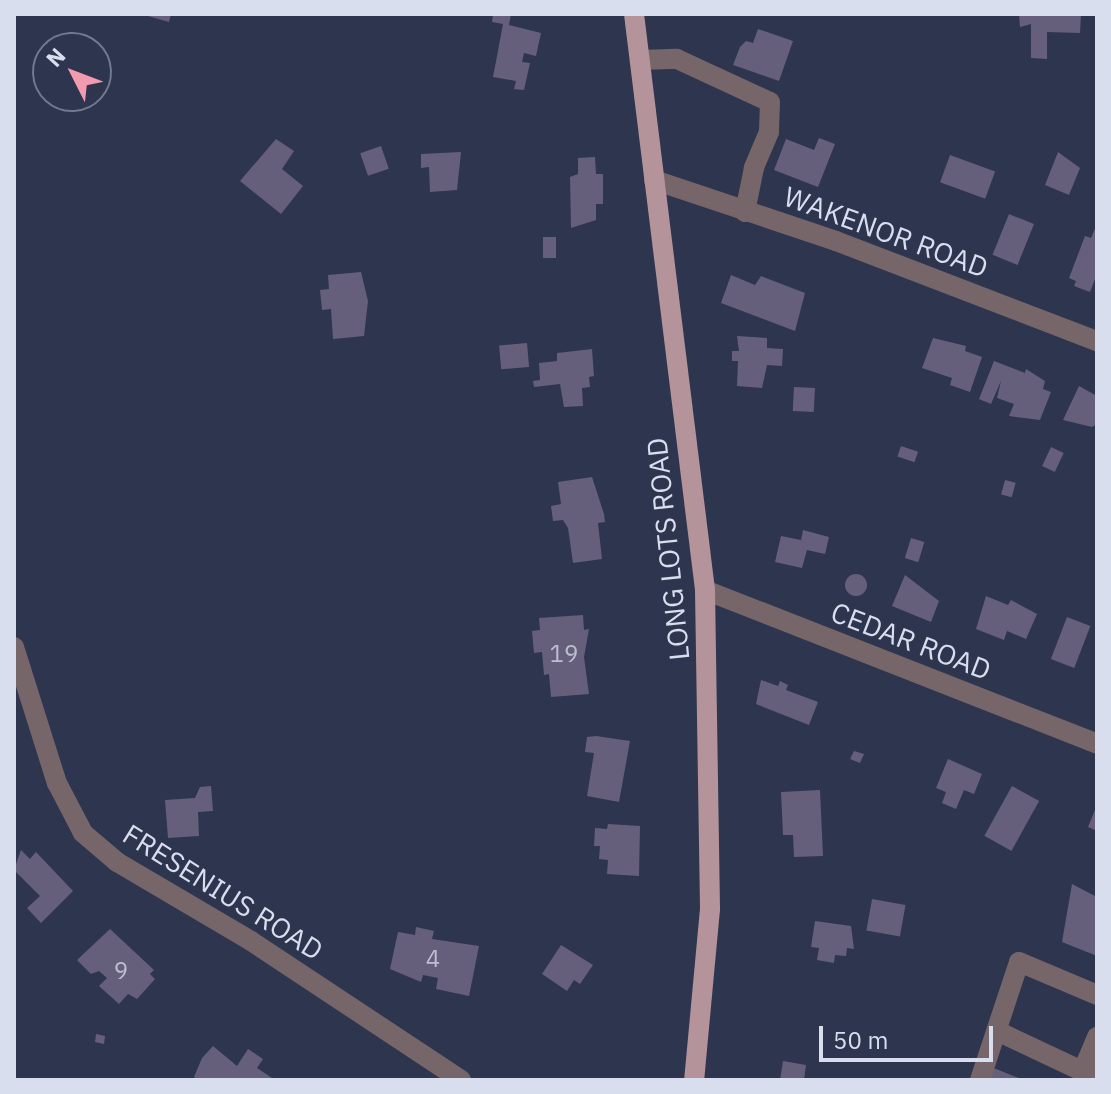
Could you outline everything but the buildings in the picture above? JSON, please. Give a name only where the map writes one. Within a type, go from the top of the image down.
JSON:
[{"type":"main road","name":"LONG LOTS ROAD","points":[[634,14],[705,590],[710,909],[694,1080]]},
{"type":"street","points":[[640,60],[677,59],[770,102],[769,132],[754,168],[745,212]]},
{"type":"street","name":"WAKENOR ROAD","points":[[654,180],[836,241],[1097,341]]},
{"type":"street","name":"CEDAR ROAD","points":[[705,590],[1097,744]]},
{"type":"street","name":"FRESENIUS ROAD","points":[[14,647],[57,783],[83,833],[117,862],[251,941],[461,1080]]},
{"type":"street","points":[[980,1080],[1019,962],[1097,995]]},
{"type":"street","points":[[997,1031],[1090,1074],[1097,1037]]}]
